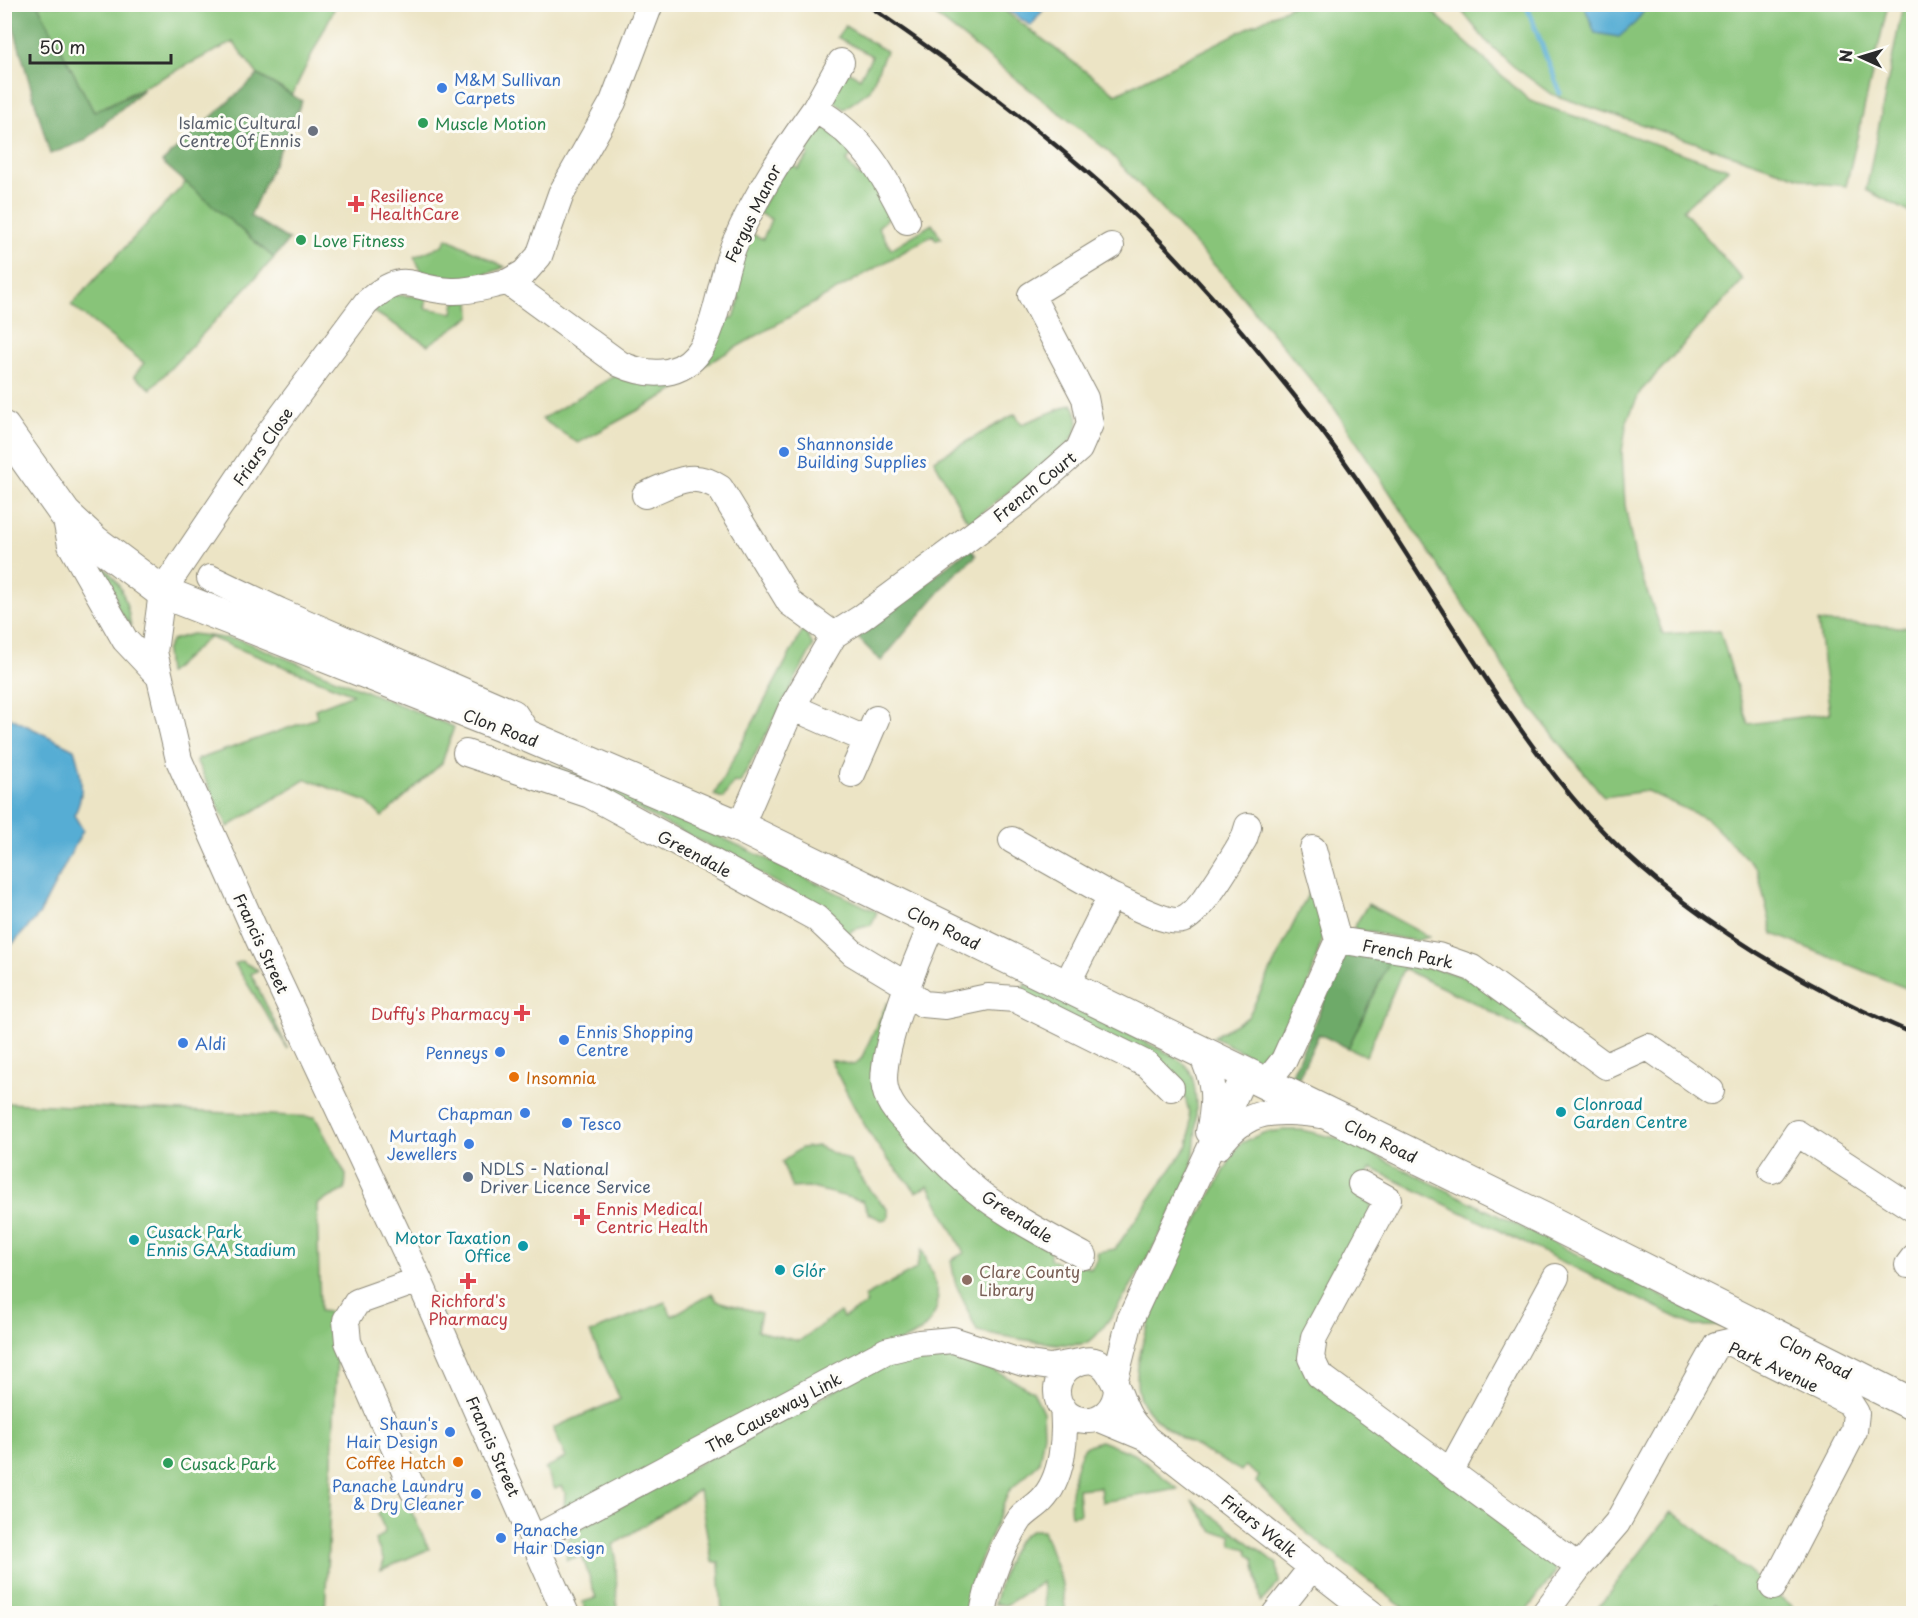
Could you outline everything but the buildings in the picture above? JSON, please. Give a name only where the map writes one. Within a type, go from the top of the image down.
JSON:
[{"type":"main road","name":"Clon Road","points":[[4,428],[65,514],[94,542],[162,592],[273,623],[740,827],[1554,1224],[1914,1405]]},
{"type":"street","points":[[508,282],[524,273],[539,256],[561,194],[613,102],[650,4]]},
{"type":"street","name":"Fergus Manor","points":[[508,282],[620,364],[636,371],[655,374],[677,369],[695,357],[706,339],[734,243],[781,156],[815,108],[841,62]]},
{"type":"street","points":[[815,108],[833,119],[879,167],[907,221]]},
{"type":"street","name":"French Court","points":[[740,827],[792,707],[834,635],[861,618],[1024,496],[1079,449],[1090,424],[1085,398],[1031,295],[1111,246]]},
{"type":"street","name":"Friars Close","points":[[162,592],[267,436],[366,303],[384,287],[403,281],[454,292],[508,282]]},
{"type":"street","points":[[645,495],[690,477],[708,480],[720,488],[790,603],[834,635]]},
{"type":"street","points":[[65,514],[71,545],[125,640],[158,674]]},
{"type":"street","points":[[210,578],[273,623]]},
{"type":"street","name":"Francis Street","points":[[162,592],[154,640],[158,674],[179,760],[259,940],[419,1280],[535,1538],[566,1614]]},
{"type":"street","points":[[792,707],[872,729],[852,774]]},
{"type":"street","name":"Greendale","points":[[466,753],[590,795],[816,918],[853,953],[906,985],[913,996],[923,1004],[945,1006],[988,997],[1015,999],[1148,1065],[1171,1088]]},
{"type":"street","points":[[1012,840],[1111,896],[1166,919],[1180,921],[1194,913],[1244,839],[1248,826]]},
{"type":"street","points":[[983,1614],[987,1592],[1011,1535],[1022,1516],[1043,1500],[1053,1483],[1065,1431],[1057,1390],[1063,1372],[1086,1361],[1113,1343],[1130,1320],[1201,1170],[1255,1079],[1284,1060],[1338,940],[1313,849]]},
{"type":"street","points":[[1066,986],[1111,896]]},
{"type":"street","name":"Greendale","points":[[933,923],[906,985],[884,1070],[885,1087],[892,1107],[950,1167],[982,1194],[1017,1219],[1084,1256]]},
{"type":"street","name":"French Park","points":[[1338,940],[1438,956],[1472,968],[1606,1066],[1648,1047],[1711,1091]]},
{"type":"street","points":[[1201,1053],[1212,1075],[1214,1099],[1201,1170]]},
{"type":"street","points":[[1201,1170],[1228,1133],[1252,1115],[1292,1112],[1330,1115]]},
{"type":"street","points":[[1772,1170],[1797,1133],[1914,1209]]},
{"type":"street","points":[[1361,1184],[1388,1199],[1314,1337],[1311,1358],[1319,1375],[1579,1567]]},
{"type":"street","points":[[1450,1472],[1556,1277]]},
{"type":"street","points":[[413,1490],[348,1342],[346,1320],[357,1302],[419,1280]]},
{"type":"street","points":[[1061,1454],[1073,1436],[1113,1407],[1130,1320]]},
{"type":"street","name":"The Causeway Link","points":[[535,1538],[886,1351],[919,1343],[953,1340],[1023,1363],[1050,1367],[1086,1361]]},
{"type":"street","name":"Park Avenue","points":[[1544,1614],[1579,1567],[1617,1523],[1716,1345],[1729,1342],[1849,1402],[1856,1413],[1854,1431],[1773,1587]]},
{"type":"street","points":[[1086,1361],[1106,1367],[1116,1384]]},
{"type":"street","name":"The Causeway Link","points":[[1023,1363],[1043,1378],[1061,1404]]},
{"type":"street","name":"Friars Walk","points":[[1116,1384],[1129,1417],[1146,1438],[1372,1614]]},
{"type":"street","points":[[1061,1404],[1079,1420],[1094,1420]]},
{"type":"street","name":"Friars Walk","points":[[1094,1420],[1146,1438]]},
{"type":"street","points":[[1275,1614],[1313,1566]]},
{"type":"green space","points":[[5,4],[38,5],[94,112],[144,89],[84,141],[50,154]]},
{"type":"green space","points":[[38,5],[336,5],[292,95],[258,75],[233,42],[94,112]]},
{"type":"green space","points":[[922,5],[997,5],[1116,94],[1293,5],[1425,5],[1530,101],[1728,169],[1683,210],[1743,280],[1640,392],[1627,421],[1622,452],[1625,505],[1636,562],[1663,634],[1720,631],[1748,724],[1830,713],[1818,622],[1913,628],[1913,991],[1773,934],[1757,869],[1707,819],[1647,791],[1604,797],[1532,709],[1335,409],[1229,281],[1108,151]]},
{"type":"green space","points":[[1457,5],[1888,5],[1846,186],[1816,183],[1551,94],[1513,66],[1485,40]]},
{"type":"green space","points":[[1903,5],[1914,5],[1913,214],[1866,190]]},
{"type":"green space","points":[[845,26],[886,51],[870,90],[844,109],[835,102],[833,93],[847,71],[860,78],[872,56],[837,37]]},
{"type":"green space","points":[[258,75],[302,101],[250,216],[289,240],[274,258],[162,162]]},
{"type":"green space","points":[[822,125],[856,152],[846,161],[860,177],[870,169],[891,216],[878,227],[891,249],[932,224],[941,238],[936,240],[933,235],[693,372],[721,315],[734,318],[740,298],[727,294],[749,233],[763,239],[771,219],[758,213],[788,161],[798,169],[809,154],[800,146],[811,128]]},
{"type":"green space","points":[[186,182],[274,258],[151,389],[134,376],[144,363],[71,305]]},
{"type":"green space","points":[[447,238],[505,267],[483,275],[465,278],[422,272],[414,257],[443,245]]},
{"type":"green space","points":[[393,295],[427,297],[425,308],[453,313],[455,302],[470,300],[471,316],[428,345],[371,310]]},
{"type":"green space","points":[[690,372],[688,383],[578,443],[542,419],[619,373]]},
{"type":"green space","points":[[1072,404],[1077,414],[1078,424],[1069,443],[971,522],[965,517],[934,460],[1015,414],[1022,424]]},
{"type":"green space","points":[[970,548],[976,556],[953,576],[881,661],[858,638]]},
{"type":"green space","points":[[90,560],[108,571],[120,587],[131,627],[117,608],[115,595],[109,582]]},
{"type":"green space","points":[[804,628],[813,646],[740,783],[734,782],[723,798],[714,795]]},
{"type":"green space","points":[[192,634],[241,640],[454,727],[442,763],[382,817],[367,802],[306,779],[228,827],[196,760],[317,718],[315,709],[353,694],[209,637],[168,674],[166,651],[172,640]]},
{"type":"green space","points":[[540,761],[631,794],[877,912],[871,925],[852,930],[848,936],[820,908],[720,851],[625,803],[553,775]]},
{"type":"green space","points":[[1312,886],[1327,922],[1295,1031],[1269,1061],[1260,1061],[1213,1037],[1248,1017]]},
{"type":"green space","points":[[1368,904],[1429,937],[1415,941],[1353,929]]},
{"type":"green space","points":[[1347,949],[1392,956],[1348,1048],[1319,1034],[1298,1079],[1291,1076]]},
{"type":"green space","points":[[1392,956],[1475,980],[1583,1062],[1477,1004],[1403,969],[1366,1056],[1348,1048]]},
{"type":"green space","points":[[241,961],[258,970],[251,974],[288,1049],[235,964]]},
{"type":"green space","points":[[1025,984],[1174,1056],[1188,1068],[1195,1089],[1194,1150],[1190,1172],[1184,1186],[1160,1236],[1126,1293],[1110,1318],[1086,1343],[1048,1343],[977,1331],[955,1282],[951,1260],[964,1253],[929,1186],[916,1192],[890,1162],[863,1122],[830,1060],[854,1065],[861,1059],[887,1003],[890,1010],[874,1075],[1050,1248],[1050,1258],[1063,1267],[1072,1261],[1091,1269],[1098,1258],[1097,1252],[1115,1249],[1188,1145],[1190,1122],[1188,1106],[1180,1083],[1020,993]]},
{"type":"green space","name":"Cusack Park","points":[[5,1103],[315,1117],[346,1175],[345,1190],[317,1204],[320,1311],[339,1313],[325,1613],[4,1613]]},
{"type":"green space","points":[[1302,1130],[1344,1140],[1723,1326],[1694,1326],[1371,1168],[1358,1192],[1371,1201],[1371,1211],[1302,1357],[1556,1561],[1555,1573],[1525,1613],[1410,1613],[1308,1534],[1256,1482],[1259,1476],[1245,1466],[1241,1471],[1188,1442],[1151,1415],[1143,1404],[1137,1381],[1141,1350],[1153,1313],[1189,1235],[1239,1144],[1263,1133]]},
{"type":"green space","points":[[818,1146],[850,1161],[869,1189],[888,1210],[888,1218],[882,1220],[869,1214],[863,1201],[808,1187],[792,1188],[782,1162],[801,1148]]},
{"type":"green space","points":[[922,1249],[935,1282],[937,1302],[935,1312],[920,1332],[564,1511],[565,1493],[562,1486],[555,1489],[545,1468],[566,1458],[553,1428],[620,1399],[590,1333],[665,1302],[672,1316],[712,1293],[717,1301],[761,1313],[757,1331],[799,1341],[840,1312],[843,1318],[867,1304],[864,1297],[916,1269]]},
{"type":"green space","points":[[944,1353],[969,1364],[992,1369],[1033,1391],[1043,1412],[1044,1433],[1039,1463],[1009,1491],[975,1574],[968,1613],[722,1613],[719,1562],[712,1562],[699,1490],[613,1545],[616,1557],[617,1613],[585,1613],[583,1602],[596,1598],[582,1555],[567,1560],[566,1546],[573,1532],[883,1364],[914,1355]]},
{"type":"green space","points":[[1101,1441],[1136,1455],[1178,1489],[1102,1502],[1100,1487],[1078,1489],[1080,1514],[1071,1515],[1070,1500],[1073,1481],[1081,1454],[1087,1446]]},
{"type":"green space","points":[[403,1500],[407,1502],[429,1549],[381,1570],[384,1561],[375,1540],[384,1534],[385,1530],[378,1515],[381,1509]]},
{"type":"green space","points":[[1192,1500],[1277,1564],[1279,1583],[1261,1602],[1254,1559],[1248,1554],[1247,1549],[1232,1545],[1231,1534],[1213,1532]]},
{"type":"green space","points":[[1671,1512],[1685,1520],[1801,1614],[1742,1614],[1737,1611],[1729,1613],[1716,1604],[1709,1613],[1593,1614]]},
{"type":"green space","points":[[1033,1530],[1043,1530],[1061,1580],[1066,1613],[1046,1613],[1042,1582],[1006,1605],[994,1604],[1011,1551],[1024,1535]]},
{"type":"water","points":[[1584,4],[1648,5],[1636,22],[1619,37],[1595,33]]},
{"type":"water","points":[[1001,5],[1047,5],[1031,26]]},
{"type":"water","points":[[5,715],[74,749],[79,766],[81,791],[74,815],[83,830],[39,915],[5,952],[4,830],[7,805],[4,792]]},
{"type":"waterway","points":[[1526,4],[1560,93]]},
{"type":"railway","points":[[866,4],[929,48],[1051,141],[1136,217],[1214,299],[1286,385],[1344,461],[1377,508],[1503,704],[1572,797],[1606,835],[1644,870],[1729,935],[1821,989],[1914,1034]]},
{"type":"place","name":"M&M Sullivan Carpets","points":[[442,88]]},
{"type":"place","name":"Muscle Motion","points":[[423,123]]},
{"type":"place","name":"Islamic Cultural Centre Of Ennis","points":[[313,131]]},
{"type":"place","name":"Resilience HealthCare","points":[[356,204]]},
{"type":"place","name":"Love Fitness","points":[[301,240]]},
{"type":"place","name":"Shannonside Building Supplies","points":[[784,452]]},
{"type":"place","name":"Duffy's Pharmacy","points":[[522,1013]]},
{"type":"place","name":"Ennis Shopping Centre","points":[[564,1040]]},
{"type":"place","name":"Aldi","points":[[183,1043]]},
{"type":"place","name":"Penneys","points":[[500,1052]]},
{"type":"place","name":"Insomnia","points":[[514,1077]]},
{"type":"place","name":"Clonroad Garden Centre","points":[[1561,1112]]},
{"type":"place","name":"Chapman","points":[[525,1113]]},
{"type":"place","name":"Tesco","points":[[567,1123]]},
{"type":"place","name":"Murtagh Jewellers","points":[[469,1144]]},
{"type":"place","name":"NDLS - National Driver Licence Service","points":[[468,1177]]},
{"type":"place","name":"Ennis Medical Centric Health","points":[[582,1217]]},
{"type":"place","name":"Cusack Park Ennis GAA Stadium","points":[[134,1240]]},
{"type":"place","name":"Motor Taxation Office","points":[[523,1246]]},
{"type":"place","name":"Glór","points":[[780,1270]]},
{"type":"place","name":"Clare County Library","points":[[967,1280]]},
{"type":"place","name":"Richford's Pharmacy","points":[[468,1281]]},
{"type":"place","name":"Shaun's Hair Design","points":[[450,1432]]},
{"type":"place","name":"Coffee Hatch","points":[[458,1462]]},
{"type":"place","name":"Cusack Park","points":[[168,1463]]},
{"type":"place","name":"Panache Laundry & Dry Cleaner","points":[[476,1494]]},
{"type":"place","name":"Panache Hair Design","points":[[501,1538]]}]
